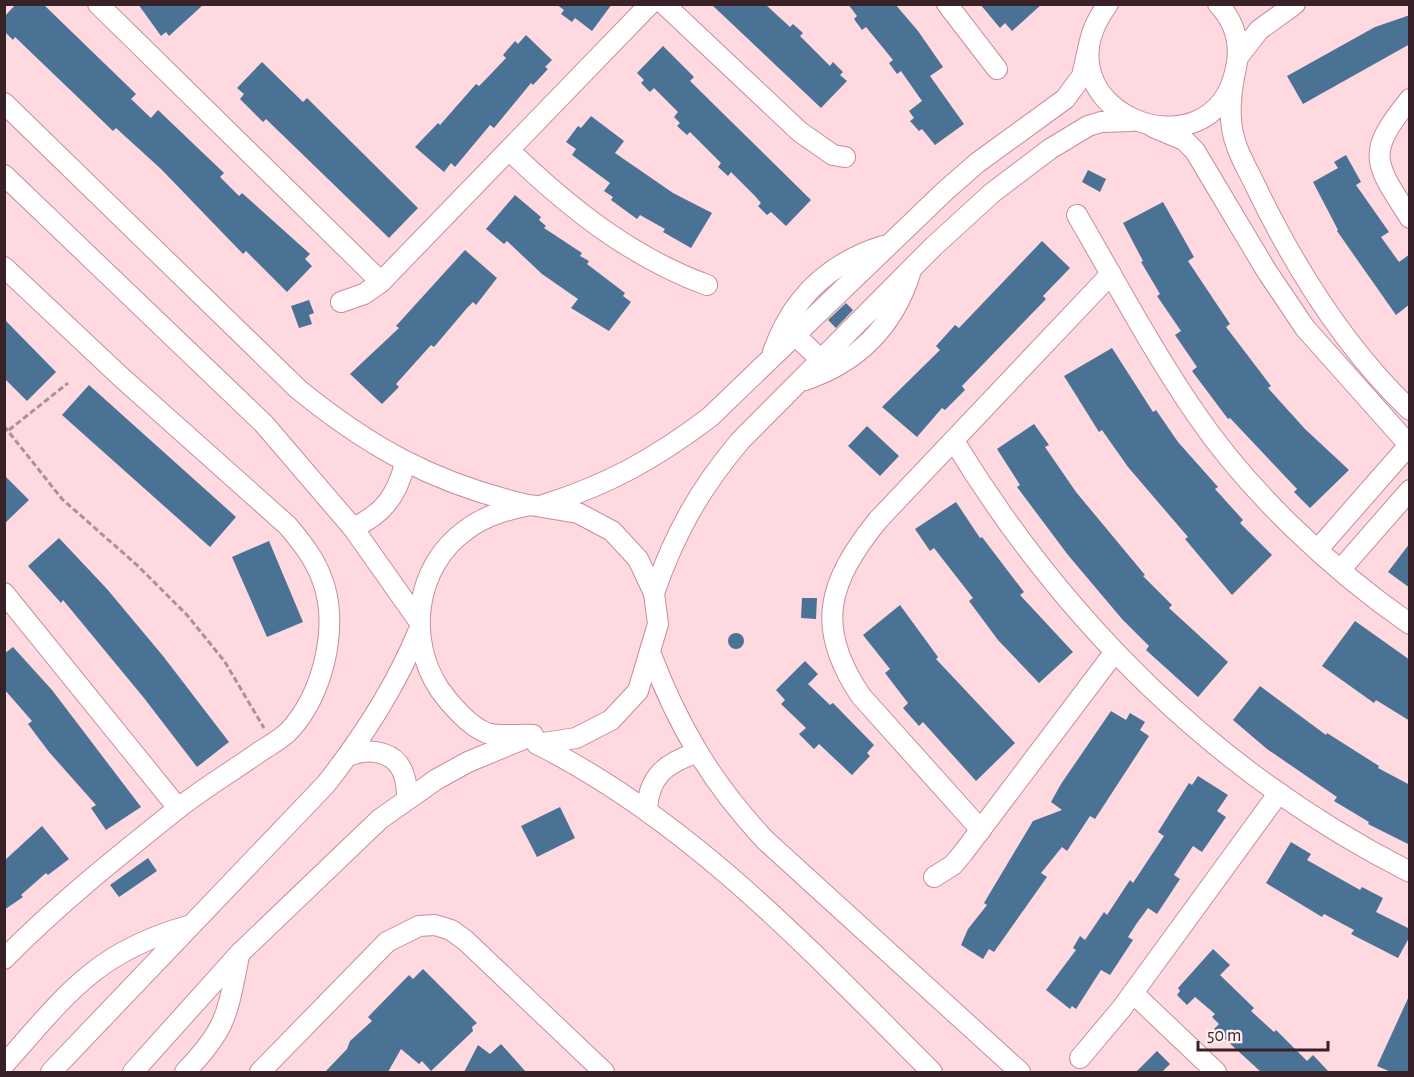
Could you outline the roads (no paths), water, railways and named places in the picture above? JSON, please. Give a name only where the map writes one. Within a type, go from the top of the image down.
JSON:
[{"type":"street","points":[[341,302],[364,294],[381,282],[650,4]]},
{"type":"street","points":[[664,4],[800,132],[833,155],[845,157]]},
{"type":"street","points":[[947,4],[997,69]]},
{"type":"street","points":[[1218,4],[1226,13],[1236,37],[1238,57],[1230,107],[1235,143],[1267,210],[1318,298],[1387,388],[1410,410]]},
{"type":"street","points":[[1238,57],[1259,30],[1295,4]]},
{"type":"street","points":[[100,5],[381,282]]},
{"type":"street","points":[[51,1072],[326,784],[348,756],[388,696],[418,626],[425,586],[430,576],[441,555],[465,530],[495,513],[535,505],[595,487],[630,471],[672,446],[710,417],[977,163],[1065,99],[1083,76],[1089,45],[1101,10]]},
{"type":"street","points":[[1089,45],[1091,70],[1101,94],[1115,110],[1132,121],[1184,140],[1195,150],[1266,270],[1305,328],[1409,445],[1318,549]]},
{"type":"street","points":[[1153,127],[1173,127],[1193,122],[1211,111],[1225,96],[1234,77]]},
{"type":"street","points":[[1410,99],[1386,128],[1379,151],[1380,172],[1410,218]]},
{"type":"street","points":[[4,103],[298,389],[358,436],[405,463],[477,492],[578,513],[612,531],[638,559],[654,593],[658,624],[638,691],[611,720],[576,738],[535,740],[487,733],[452,708],[429,673],[418,626],[353,528],[264,424],[4,175]]},
{"type":"street","points":[[654,593],[669,551],[688,511],[712,474],[740,441],[913,267],[992,193],[1050,149],[1088,126],[1101,122],[1132,121]]},
{"type":"street","points":[[509,150],[574,208],[625,244],[660,266],[707,285]]},
{"type":"street","points":[[1077,215],[1197,416],[1280,515],[1376,600],[1410,624]]},
{"type":"street","points":[[771,358],[780,332],[795,306],[813,285],[844,262],[889,245]]},
{"type":"street","points":[[871,262],[895,285]]},
{"type":"street","points":[[4,267],[288,526],[310,552],[323,580],[328,602],[327,652],[321,680],[306,711],[287,733],[178,808],[29,934],[4,959]]},
{"type":"street","points":[[800,381],[826,372],[851,358],[873,340],[890,319],[904,294],[913,267]]},
{"type":"street","points":[[981,830],[861,696],[842,666],[833,632],[836,593],[853,552],[878,520],[1112,274]]},
{"type":"street","points":[[795,335],[821,360]]},
{"type":"street","points":[[954,441],[1031,555],[1114,653],[1188,722],[1278,794],[1370,852],[1410,872]]},
{"type":"street","points":[[353,528],[372,519],[389,504],[400,485],[405,463]]},
{"type":"street","points":[[1341,569],[1410,490]]},
{"type":"street","points":[[4,593],[178,808]]},
{"type":"street","points":[[650,652],[674,712],[696,753],[717,784],[765,840],[1020,1072]]},
{"type":"street","points":[[934,877],[953,865],[1114,653]]},
{"type":"street","points":[[133,1072],[240,953],[380,819],[408,798],[468,762],[535,740],[647,809],[730,877],[846,986],[932,1072]]},
{"type":"street","points":[[348,756],[361,751],[376,751],[389,756],[399,766],[405,779],[408,798]]},
{"type":"street","points":[[647,809],[650,788],[661,770],[673,761],[696,753]]},
{"type":"street","points":[[1080,1058],[1133,993],[1278,794]]},
{"type":"street","points":[[260,1072],[387,942],[419,926],[435,925],[451,930],[465,940],[604,1072]]},
{"type":"street","points":[[4,1065],[66,995],[92,971],[122,951],[154,936],[188,926]]},
{"type":"street","points":[[185,1072],[209,1046],[223,1024],[233,994],[240,953]]},
{"type":"street","points":[[1133,993],[1216,1072]]}]
